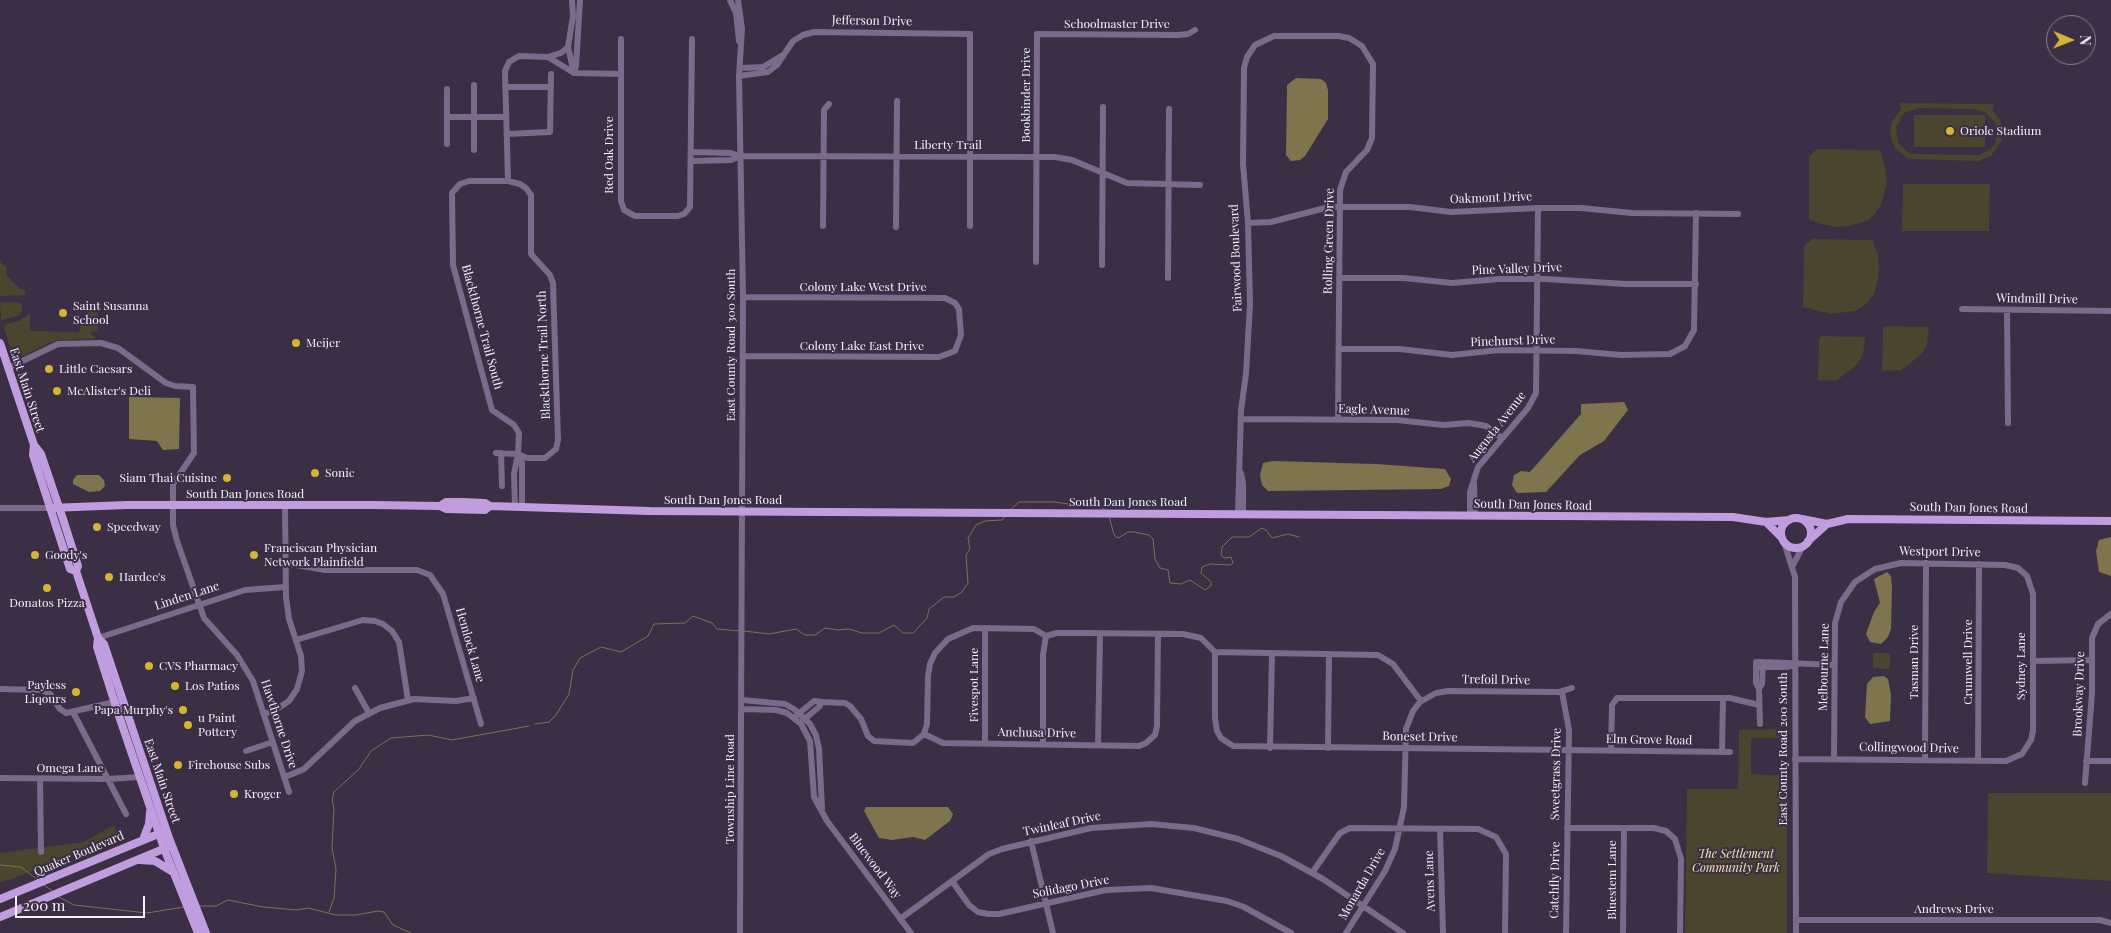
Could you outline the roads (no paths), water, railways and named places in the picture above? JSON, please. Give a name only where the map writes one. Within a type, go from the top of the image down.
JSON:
[{"type":"main road","name":"East Main Street","points":[[0,343],[34,445],[41,454],[78,566],[76,572],[98,638],[97,647],[119,701],[168,847],[206,933]]},
{"type":"main road","name":"East Main Street","points":[[34,445],[33,455],[70,569],[76,572]]},
{"type":"main road","name":"South Dan Jones Road","points":[[50,508],[172,505],[440,506],[446,502],[485,502],[490,506],[518,507],[742,511],[1733,517],[1766,522],[1789,520]]},
{"type":"main road","name":"South Dan Jones Road","points":[[1800,519],[1827,524],[1860,519],[2111,521]]},
{"type":"main road","points":[[1783,541],[1782,527],[1789,520],[1800,519],[1810,529],[1805,543]]},
{"type":"main road","points":[[1766,522],[1783,541],[1792,547],[1805,543],[1827,524]]},
{"type":"main road","name":"East Main Street","points":[[119,701],[150,808],[163,832]]},
{"type":"main road","points":[[143,840],[150,824],[150,808]]},
{"type":"main road","name":"Quaker Boulevard","points":[[0,899],[163,832]]},
{"type":"main road","name":"East Main Street","points":[[168,847],[173,872],[198,933]]},
{"type":"main road","points":[[0,917],[168,847]]},
{"type":"main road","points":[[138,860],[156,861],[173,872]]},
{"type":"street","points":[[572,0],[573,16],[568,47],[574,73]]},
{"type":"street","points":[[574,73],[580,0]]},
{"type":"street","name":"East County Road 300 South","points":[[730,0],[736,13],[740,44],[743,297],[742,645]]},
{"type":"street","name":"East County Road 300 South","points":[[738,0],[742,29],[740,44]]},
{"type":"street","name":"Schoolmaster Drive","points":[[1037,34],[1178,35],[1188,34],[1195,30]]},
{"type":"street","name":"Jefferson Drive","points":[[739,76],[768,72],[777,65],[798,37],[814,32],[970,34],[969,156]]},
{"type":"street","name":"Bookbinder Drive","points":[[1036,262],[1037,34]]},
{"type":"street","name":"Fairwood Boulevard","points":[[1241,514],[1243,483],[1241,472],[1241,419],[1249,331],[1248,223],[1243,164],[1244,68],[1247,57],[1255,45],[1274,36],[1349,38],[1362,46]]},
{"type":"street","name":"Red Oak Drive","points":[[621,38],[621,201],[624,210],[635,216],[678,216],[688,211],[692,202],[692,38]]},
{"type":"street","name":"Rolling Green Drive","points":[[1338,420],[1340,207],[1343,178],[1367,150],[1373,131],[1374,70],[1371,59],[1362,46]]},
{"type":"street","points":[[508,181],[506,67],[514,58],[548,57],[561,53],[568,47]]},
{"type":"street","name":"Jefferson Drive","points":[[740,68],[763,67],[783,55]]},
{"type":"street","points":[[548,57],[574,73],[621,74]]},
{"type":"street","points":[[507,134],[550,132],[551,74]]},
{"type":"street","points":[[474,85],[474,150]]},
{"type":"street","points":[[505,87],[551,87]]},
{"type":"street","points":[[447,89],[447,144]]},
{"type":"street","points":[[896,227],[897,101]]},
{"type":"street","points":[[823,226],[824,110],[829,104]]},
{"type":"street","points":[[1102,265],[1103,107]]},
{"type":"street","points":[[1168,110],[1168,278]]},
{"type":"street","points":[[447,117],[506,117]]},
{"type":"street","points":[[692,152],[731,153],[740,156]]},
{"type":"street","name":"Liberty Trail","points":[[692,160],[731,160],[740,156],[1036,156],[1067,158],[1127,183],[1200,185]]},
{"type":"street","points":[[969,156],[970,226]]},
{"type":"street","name":"Blackthorne Trail South","points":[[508,181],[469,181],[456,187],[452,193],[453,265],[492,410],[514,425],[519,433],[518,454]]},
{"type":"street","name":"Blackthorne Trail North","points":[[508,181],[520,184],[531,195],[530,254],[550,276],[553,283],[558,440],[556,449],[545,458],[527,458],[518,454]]},
{"type":"street","name":"Oakmont Drive","points":[[1248,223],[1271,222],[1317,208],[1340,207],[1410,207],[1451,212],[1538,208],[1738,214]]},
{"type":"street","name":"Augusta Avenue","points":[[1473,515],[1473,479],[1481,462],[1534,398],[1537,387],[1538,208]]},
{"type":"street","points":[[1696,213],[1696,284]]},
{"type":"street","name":"Pine Valley Drive","points":[[1339,278],[1404,278],[1452,283],[1499,279],[1538,279],[1583,280],[1626,284],[1696,284]]},
{"type":"street","name":"Pinehurst Drive","points":[[1339,349],[1400,349],[1452,355],[1499,350],[1670,354],[1685,346],[1694,330],[1696,284]]},
{"type":"street","name":"Colony Lake West Drive","points":[[743,297],[945,298],[952,301],[958,307],[960,328]]},
{"type":"street","name":"Windmill Drive","points":[[1962,308],[2111,311]]},
{"type":"street","points":[[2007,310],[2008,423]]},
{"type":"street","name":"Colony Lake East Drive","points":[[743,356],[943,357],[953,354],[957,349],[960,328]]},
{"type":"street","name":"Hawthorne Drive","points":[[8,368],[58,344],[101,343],[118,348],[166,383],[175,386],[192,387],[194,453],[173,484],[172,505],[177,540],[204,618],[247,669],[265,714],[289,792]]},
{"type":"street","name":"Eagle Avenue","points":[[1241,419],[1397,420],[1443,425],[1477,423],[1486,426],[1502,438]]},
{"type":"street","points":[[502,486],[498,453],[518,454],[514,483],[518,507]]},
{"type":"street","points":[[265,714],[289,701],[300,682],[302,661],[287,610],[285,588],[285,506]]},
{"type":"street","points":[[0,508],[50,508]]},
{"type":"street","name":"East County Road 200 South","points":[[1783,541],[1793,565],[1795,577],[1796,933]]},
{"type":"street","points":[[1793,565],[1805,543]]},
{"type":"street","name":"Hemlock Lane","points":[[286,563],[325,570],[416,570],[430,575],[443,594],[482,724]]},
{"type":"street","name":"Westport Drive","points":[[1855,582],[1871,571],[1885,565],[1926,563],[2010,565],[2027,576]]},
{"type":"street","name":"Tasman Drive","points":[[1925,760],[1926,563]]},
{"type":"street","name":"Crumwell Drive","points":[[1978,761],[1979,564]]},
{"type":"street","name":"Sydney Lane","points":[[2022,754],[2031,740],[2032,732],[2033,594],[2027,576]]},
{"type":"street","name":"Melbourne Lane","points":[[1834,758],[1836,613],[1844,596],[1855,582]]},
{"type":"street","name":"Linden Lane","points":[[98,638],[245,590],[285,588]]},
{"type":"street","name":"Brookway Drive","points":[[2085,783],[2092,693],[2094,630],[2104,618],[2111,614]]},
{"type":"street","points":[[296,640],[363,620],[383,624],[392,630],[399,642],[408,700]]},
{"type":"street","points":[[742,709],[785,704],[800,718],[819,707],[822,702],[845,703],[861,719],[868,736],[874,741],[913,743],[924,734],[927,724],[928,676],[935,654],[948,639],[958,633],[966,629],[985,628],[1034,629],[1046,636],[1057,633],[1194,635],[1209,643],[1215,652],[1374,654],[1384,657],[1393,664],[1421,701]]},
{"type":"street","name":"Fivespot Lane","points":[[985,628],[985,744]]},
{"type":"street","points":[[1098,745],[1100,633]]},
{"type":"street","name":"Anchusa Drive","points":[[924,734],[943,744],[1139,746],[1151,740],[1157,726],[1158,634]]},
{"type":"street","points":[[1043,744],[1043,655],[1046,636]]},
{"type":"street","name":"Township Line Road","points":[[740,933],[742,645]]},
{"type":"street","name":"Boneset Drive","points":[[1215,652],[1215,719],[1221,738],[1233,746],[1270,748],[1568,750]]},
{"type":"street","points":[[1270,748],[1272,653]]},
{"type":"street","points":[[1328,748],[1329,654]]},
{"type":"street","points":[[2033,661],[2092,660]]},
{"type":"street","points":[[1760,724],[1759,689],[1756,683],[1760,665],[1834,665]]},
{"type":"street","points":[[356,688],[369,713]]},
{"type":"street","name":"Trefoil Drive","points":[[1421,701],[1436,693],[1448,691],[1562,692],[1572,688]]},
{"type":"street","points":[[0,689],[42,690],[50,694],[62,712],[73,712],[119,701]]},
{"type":"street","name":"Sweetgrass Drive","points":[[1562,692],[1568,726],[1567,828]]},
{"type":"street","points":[[285,777],[304,769],[355,721],[388,704],[427,698],[456,701],[474,698]]},
{"type":"street","points":[[1611,751],[1612,705],[1614,700],[1620,698],[1736,698],[1759,705]]},
{"type":"street","points":[[1722,752],[1723,698]]},
{"type":"street","points":[[742,700],[766,705]]},
{"type":"street","name":"Monarda Drive","points":[[1346,933],[1385,871],[1400,829],[1404,807],[1407,723],[1421,701]]},
{"type":"street","points":[[73,712],[106,779],[126,814]]},
{"type":"street","name":"Bluewood Way","points":[[800,718],[816,735],[819,748],[822,813],[911,933]]},
{"type":"street","points":[[246,751],[273,742]]},
{"type":"street","name":"Elm Grove Road","points":[[1568,750],[1730,752]]},
{"type":"street","name":"Collingwood Drive","points":[[1795,759],[2006,761],[2022,754]]},
{"type":"street","points":[[2086,761],[2111,761]]},
{"type":"street","name":"Omega Lane","points":[[0,778],[106,779],[140,777]]},
{"type":"street","points":[[40,779],[42,852]]},
{"type":"street","name":"Twinleaf Drive","points":[[900,919],[989,854],[1031,841],[1091,828],[1151,824],[1194,828],[1238,839],[1281,856],[1312,873],[1403,933]]},
{"type":"street","points":[[1312,873],[1340,833],[1350,828],[1478,828],[1496,837],[1502,844],[1506,854],[1505,933]]},
{"type":"street","name":"Avens Lane","points":[[1440,828],[1443,933]]},
{"type":"street","points":[[1567,828],[1654,828],[1666,831],[1675,839],[1682,859],[1680,933]]},
{"type":"street","name":"Catchfly Drive","points":[[1566,933],[1567,828]]},
{"type":"street","name":"Bluestem Lane","points":[[1623,933],[1624,828]]},
{"type":"street","points":[[1031,841],[1053,933]]},
{"type":"street","name":"Solidago Drive","points":[[952,881],[969,905],[978,912],[988,914],[998,914],[1106,890],[1166,889],[1226,901],[1244,907],[1291,933]]},
{"type":"street","name":"Andrews Drive","points":[[1796,920],[2100,920],[2111,923]]},
{"type":"waterway","points":[[1011,509],[1019,502],[1068,504],[1090,502],[1098,504],[1106,511]]},
{"type":"waterway","points":[[744,631],[769,634],[796,629],[805,635],[815,635],[825,628],[849,629],[862,633],[879,633],[894,625],[903,633],[913,633],[927,618],[929,609],[944,597],[954,597],[962,592],[968,583],[966,555],[970,549],[968,538],[976,525],[985,521],[1002,520],[1005,516]]},
{"type":"waterway","points":[[1109,516],[1114,535],[1118,538],[1128,532],[1134,532],[1149,535],[1153,539],[1155,559],[1160,568],[1168,570],[1170,583],[1181,584],[1190,580],[1205,590],[1211,586],[1211,582],[1201,573],[1202,567],[1210,564],[1230,565],[1233,563],[1231,557],[1224,558],[1221,555],[1222,547],[1232,537],[1249,537],[1262,528],[1272,538],[1288,534],[1299,537]]},
{"type":"waterway","points":[[535,724],[549,722],[556,715],[569,694],[573,670],[580,658],[601,647],[621,652],[648,636],[654,624],[685,623],[693,616],[712,623],[717,629],[740,631]]},
{"type":"waterway","points":[[329,912],[334,898],[336,869],[332,848],[334,808],[332,800],[334,792],[359,769],[371,751],[391,738],[428,735],[452,740],[529,726]]},
{"type":"waterway","points":[[0,865],[21,867],[38,880]]},
{"type":"waterway","points":[[43,884],[52,891]]},
{"type":"waterway","points":[[59,897],[74,905],[147,913],[184,907]]},
{"type":"waterway","points":[[200,906],[216,906],[228,900],[263,907],[297,910],[308,908],[336,915],[356,915],[378,911],[384,912],[393,925],[411,933]]},
{"type":"place","name":"Oriole Stadium","points":[[1950,131]]},
{"type":"place","name":"Saint Susanna School","points":[[63,313]]},
{"type":"place","name":"Meijer","points":[[296,343]]},
{"type":"place","name":"Little Caesars","points":[[49,369]]},
{"type":"place","name":"McAlister's Deli","points":[[57,391]]},
{"type":"place","name":"Sonic","points":[[315,473]]},
{"type":"place","name":"Siam Thai Cuisine","points":[[227,478]]},
{"type":"place","name":"Speedway","points":[[97,527]]},
{"type":"place","name":"Goody's","points":[[35,555]]},
{"type":"place","name":"Franciscan Physician Network Plainfield","points":[[254,555]]},
{"type":"place","name":"Hardee's","points":[[109,577]]},
{"type":"place","name":"Donatos Pizza","points":[[47,588]]},
{"type":"place","name":"CVS Pharmacy","points":[[149,666]]},
{"type":"place","name":"Los Patios","points":[[175,686]]},
{"type":"place","name":"Payless Liqours","points":[[76,692]]},
{"type":"place","name":"Papa Murphy's","points":[[183,710]]},
{"type":"place","name":"u Paint Pottery","points":[[188,725]]},
{"type":"place","name":"Firehouse Subs","points":[[178,765]]},
{"type":"place","name":"Kroger","points":[[234,794]]},
{"type":"park label","name":"The Settlement Community Park","points":[[1736,861]]}]
